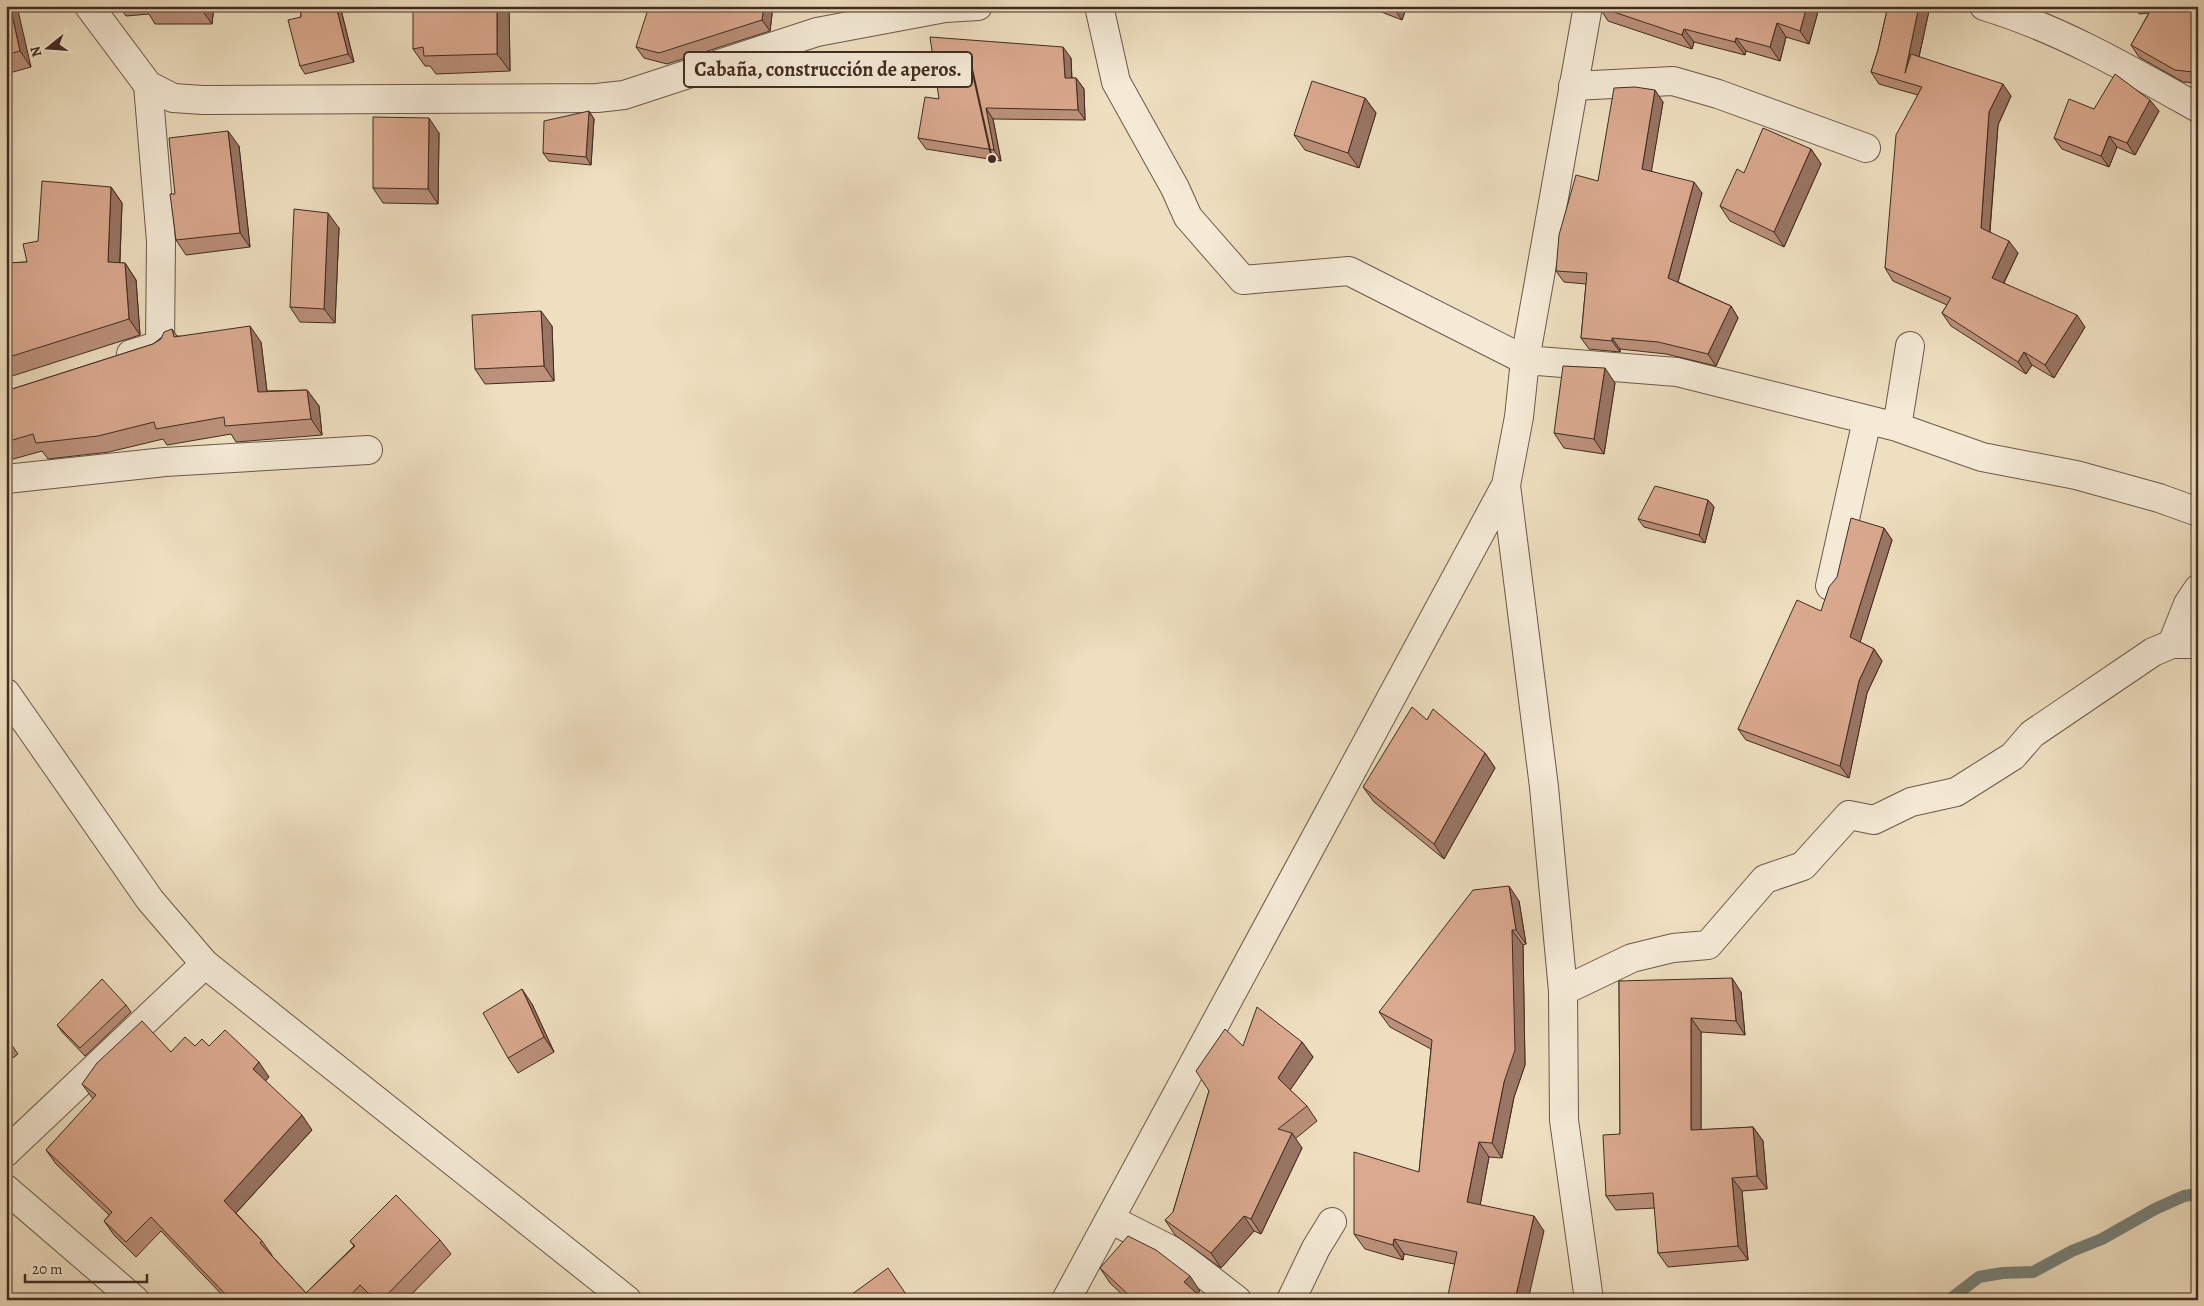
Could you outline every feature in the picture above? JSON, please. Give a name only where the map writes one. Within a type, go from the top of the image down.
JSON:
[{"type":"street","points":[[92,7],[148,85],[173,98],[202,100],[597,98],[624,95],[817,32],[945,8],[978,6]]},
{"type":"street","points":[[1099,6],[1116,82],[1175,188],[1188,217],[1243,280],[1349,271],[1525,360],[1677,372],[1897,427],[1982,457],[2076,475],[2159,498],[2198,512]]},
{"type":"street","points":[[1066,1300],[1506,485],[1519,417],[1525,360],[1588,6]]},
{"type":"street","points":[[1984,6],[2021,17],[2121,64],[2198,108]]},
{"type":"street","points":[[1574,86],[1673,81],[1718,94],[1866,148]]},
{"type":"street","points":[[106,362],[160,345],[161,241],[148,85]]},
{"type":"street","points":[[1897,427],[1910,346]]},
{"type":"street","points":[[1830,586],[1867,420]]},
{"type":"street","points":[[6,480],[165,462],[368,450]]},
{"type":"street","points":[[1506,485],[1544,787],[1563,991],[1564,1120],[1589,1300]]},
{"type":"street","points":[[1563,991],[1632,958],[1673,948],[1708,945],[1765,879],[1802,866],[1849,815],[1874,820],[1911,802],[1956,792],[2013,756],[2032,734],[2153,652],[2185,644],[2188,604],[2198,589]]},
{"type":"street","points":[[6,693],[150,900],[205,964],[627,1300]]},
{"type":"street","points":[[6,1152],[205,964]]},
{"type":"street","points":[[6,1189],[135,1300]]},
{"type":"street","points":[[1110,1219],[1175,1252],[1237,1300]]},
{"type":"street","points":[[1292,1300],[1316,1248],[1332,1222]]},
{"type":"building","points":[[6,6],[10,6],[20,51],[6,55]]},
{"type":"building","points":[[145,6],[202,6],[202,10],[146,10]]},
{"type":"building","points":[[301,6],[336,6],[348,54],[300,66],[288,20],[301,17]]},
{"type":"building","points":[[413,6],[497,6],[497,54],[424,56],[423,47],[413,49]]},
{"type":"building","points":[[649,6],[764,6],[762,20],[659,53],[636,47]]},
{"type":"building","points":[[1599,6],[1807,6],[1800,31],[1777,23],[1770,47],[1736,38],[1735,42],[1684,29],[1682,35]]},
{"type":"building","points":[[1888,6],[1919,6],[1905,73],[1911,54],[2003,84],[1989,112],[1981,228],[2009,241],[1992,278],[2077,315],[2045,365],[2024,352],[2018,362],[1942,313],[1951,298],[1885,268],[1896,135],[1922,87],[1871,72]]},
{"type":"building","points":[[2153,6],[2198,6],[2198,69],[2193,68],[2193,72],[2175,70],[2131,45]]},
{"type":"building","points":[[930,37],[1063,47],[1065,78],[1076,78],[1078,110],[986,108],[994,150],[918,138],[925,97],[939,99]]},
{"type":"building","points":[[2115,74],[2150,100],[2127,143],[2109,136],[2101,156],[2054,138],[2069,99],[2094,109]]},
{"type":"building","points":[[1312,81],[1365,98],[1348,153],[1294,135]]},
{"type":"building","points":[[1635,87],[1655,90],[1642,169],[1694,182],[1668,278],[1731,306],[1708,354],[1658,342],[1612,338],[1612,341],[1581,338],[1587,273],[1556,271],[1559,235],[1576,175],[1598,181],[1614,88]]},
{"type":"building","points":[[589,111],[586,157],[543,153],[544,121]]},
{"type":"building","points":[[373,117],[429,118],[428,189],[373,188]]},
{"type":"building","points":[[1763,128],[1811,149],[1774,232],[1720,206],[1737,169],[1744,173]]},
{"type":"building","points":[[228,131],[240,233],[176,240],[170,194],[175,194],[169,138]]},
{"type":"building","points":[[42,181],[111,187],[108,262],[125,263],[129,319],[6,358],[6,263],[27,262],[23,244],[38,241]]},
{"type":"building","points":[[294,209],[328,213],[324,309],[290,307]]},
{"type":"building","points":[[541,311],[544,366],[475,369],[472,315]]},
{"type":"building","points":[[250,326],[258,392],[307,390],[311,419],[225,426],[224,417],[156,429],[154,422],[98,436],[36,443],[33,434],[6,442],[6,391],[153,344],[161,339],[164,332],[172,329],[174,337]]},
{"type":"building","points":[[1563,366],[1605,368],[1594,439],[1554,433]]},
{"type":"building","points":[[1655,486],[1708,500],[1699,535],[1638,519]]},
{"type":"building","points":[[1851,518],[1884,528],[1850,637],[1874,649],[1859,681],[1840,766],[1738,729],[1797,600],[1821,611],[1829,587],[1837,577]]},
{"type":"building","points":[[1412,707],[1427,720],[1433,709],[1485,753],[1434,844],[1363,787]]},
{"type":"building","points":[[1509,886],[1516,930],[1512,930],[1515,1050],[1504,1082],[1492,1143],[1479,1142],[1467,1202],[1534,1216],[1515,1300],[1447,1300],[1457,1252],[1394,1239],[1393,1245],[1354,1234],[1354,1152],[1419,1172],[1432,1040],[1379,1012],[1473,890]]},
{"type":"building","points":[[1732,978],[1736,1021],[1691,1018],[1691,1130],[1753,1127],[1757,1176],[1732,1178],[1738,1246],[1658,1253],[1653,1193],[1606,1196],[1603,1135],[1620,1134],[1619,981]]},
{"type":"building","points":[[102,979],[126,1005],[80,1048],[57,1025]]},
{"type":"building","points":[[522,989],[544,1037],[508,1058],[483,1013]]},
{"type":"building","points":[[1257,1007],[1302,1042],[1278,1078],[1307,1106],[1278,1129],[1292,1133],[1251,1219],[1244,1216],[1211,1253],[1165,1220],[1173,1212],[1209,1091],[1196,1071],[1225,1029],[1243,1046]]},
{"type":"building","points":[[142,1021],[171,1052],[185,1037],[195,1046],[202,1039],[209,1046],[225,1030],[259,1062],[253,1069],[302,1115],[224,1201],[262,1241],[260,1243],[306,1293],[355,1246],[350,1241],[396,1195],[440,1240],[382,1300],[375,1300],[360,1285],[346,1300],[231,1300],[151,1217],[126,1242],[104,1221],[112,1212],[46,1150],[96,1095],[82,1084],[97,1063]]},
{"type":"building","points":[[1128,1236],[1156,1250],[1190,1276],[1184,1282],[1204,1300],[1134,1300],[1100,1268]]},
{"type":"building","points":[[888,1268],[910,1300],[844,1300]]},
{"type":"waterway","points":[[1949,1300],[1979,1277],[2002,1273],[2033,1272],[2072,1251],[2102,1239],[2155,1209],[2184,1196],[2198,1194]]},
{"type":"place","name":"Cabaña, construcción de aperos.","points":[[992,159]]}]
